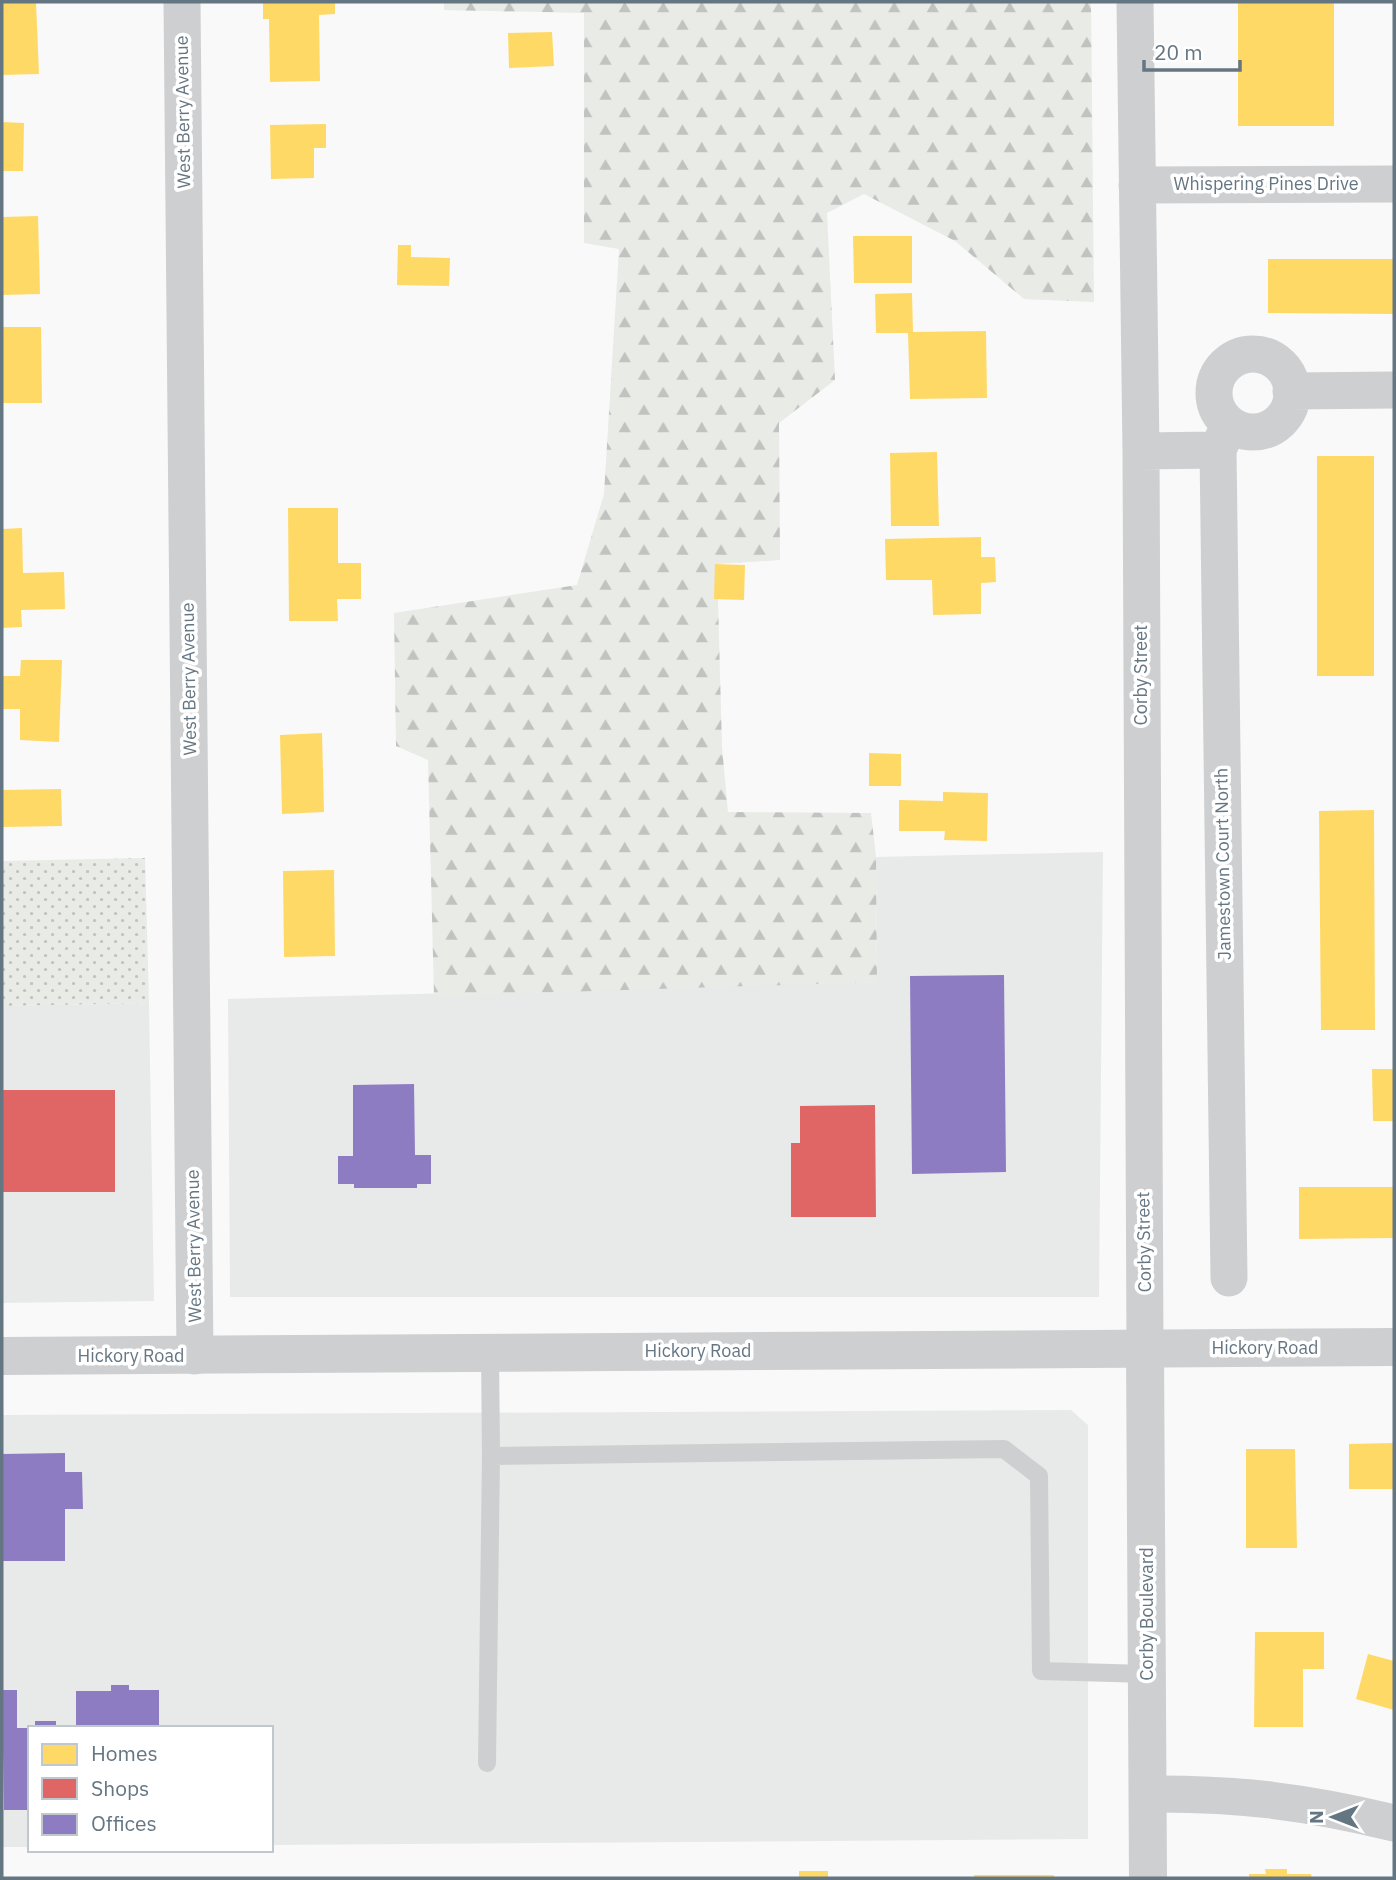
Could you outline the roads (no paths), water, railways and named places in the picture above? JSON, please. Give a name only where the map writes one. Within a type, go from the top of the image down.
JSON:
[{"type":"street","name":"West Berry Avenue","points":[[182,2],[195,1356]]},
{"type":"street","name":"Corby Street","points":[[1135,2],[1141,451],[1145,1349]]},
{"type":"street","name":"Whispering Pines Drive","points":[[1137,185],[1394,184]]},
{"type":"street","name":"Jamestown Court North","points":[[1229,1278],[1224,437],[1214,391],[1224,367],[1234,359],[1259,355],[1282,367],[1291,391]]},
{"type":"street","points":[[1141,451],[1253,432],[1276,424],[1285,415],[1291,391],[1394,390]]},
{"type":"street","name":"Hickory Road","points":[[2,1356],[1394,1347]]},
{"type":"street","name":"Corby Boulevard","points":[[1145,1349],[1148,1878]]},
{"type":"street","points":[[1148,1794],[1269,1797],[1324,1806],[1394,1823]]},
{"type":"lane","points":[[487,1763],[490,1353]]},
{"type":"lane","points":[[491,1456],[1004,1448],[1039,1476],[1041,1671],[1147,1674]]}]
